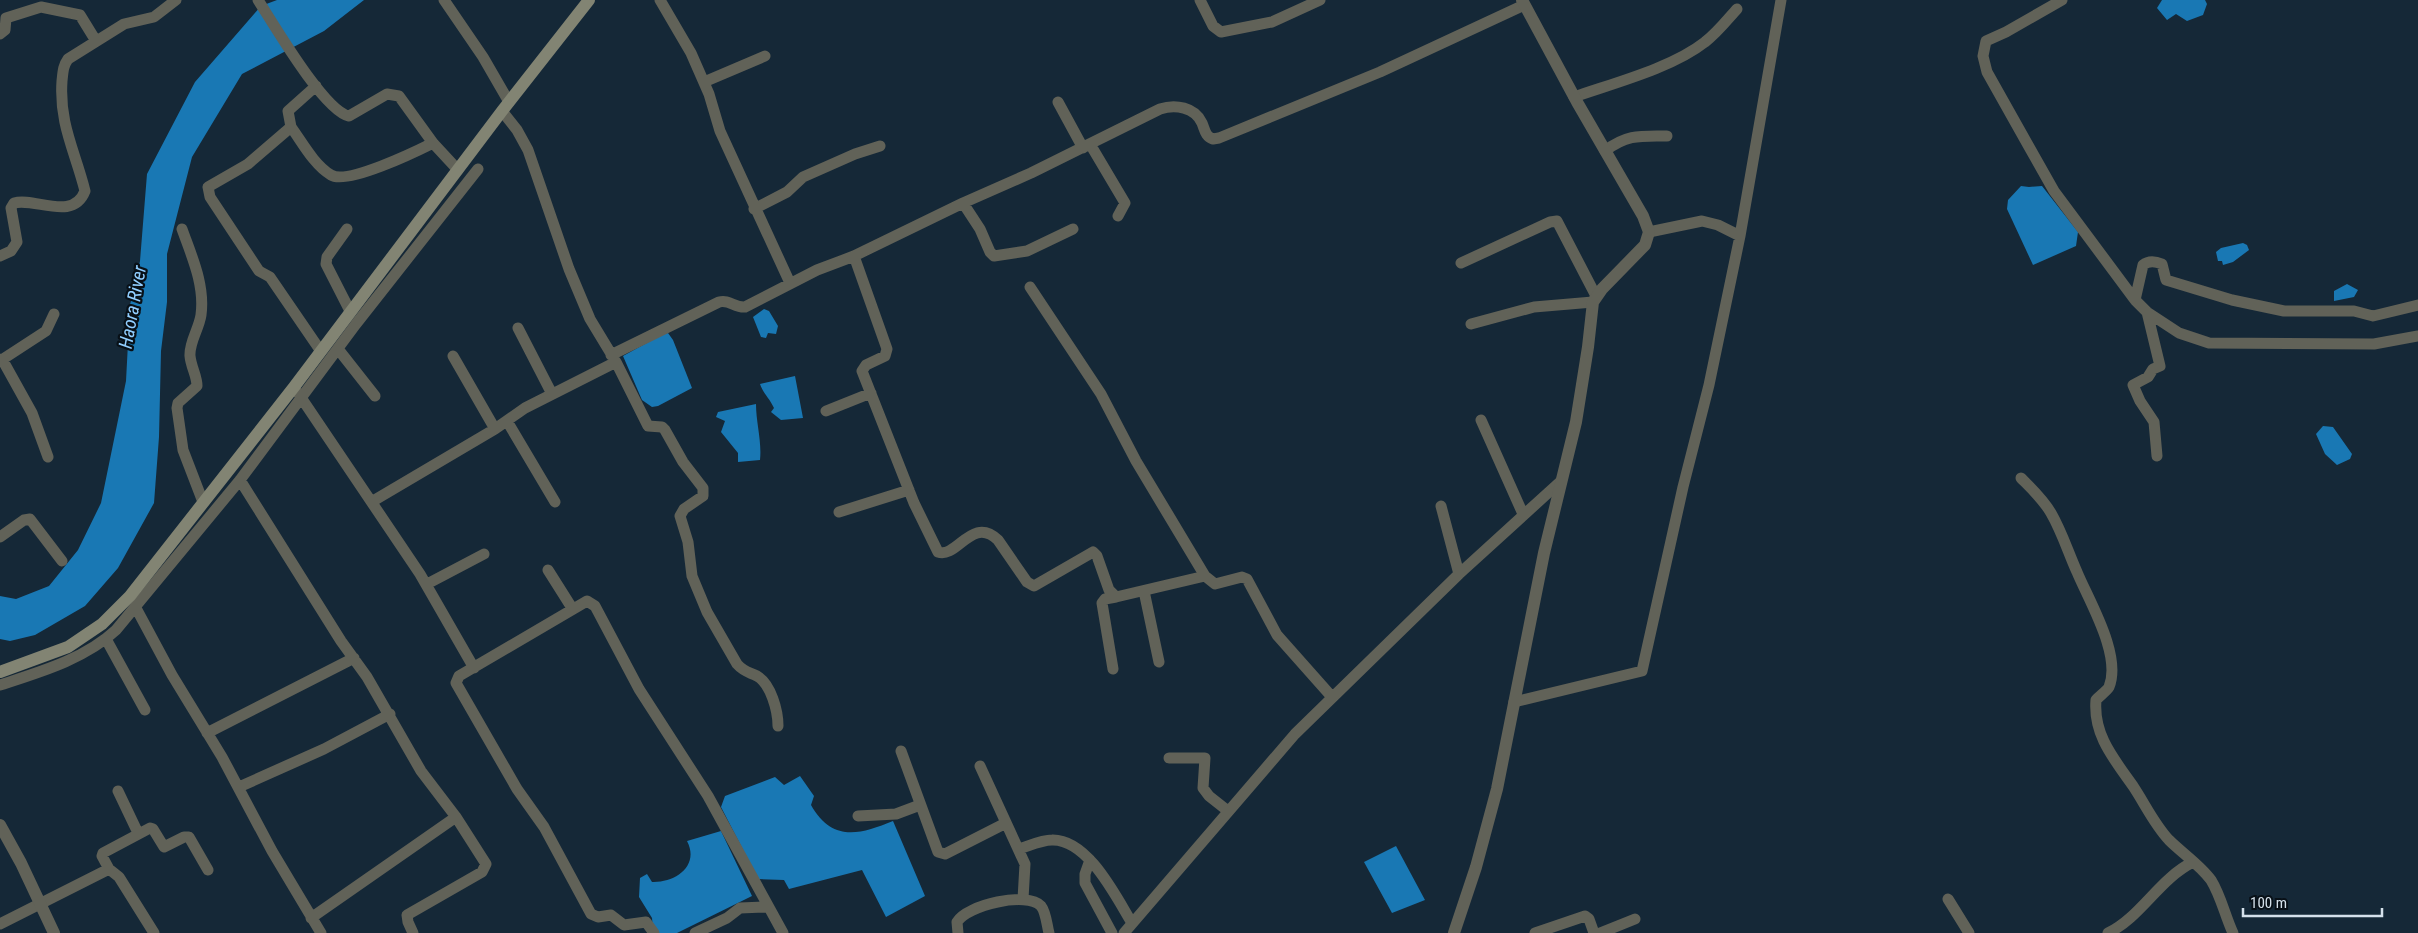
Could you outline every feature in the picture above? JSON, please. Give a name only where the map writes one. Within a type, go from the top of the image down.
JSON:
[{"type":"main road","points":[[0,672],[68,647],[102,624],[130,596],[294,387],[320,350],[589,0]]},
{"type":"street","points":[[0,256],[14,248],[17,242],[11,208],[14,203],[63,207],[83,196],[84,186],[63,123],[62,77],[64,64],[68,59],[124,24],[154,17],[176,0]]},
{"type":"street","points":[[444,0],[483,57],[528,150],[586,310],[614,358],[648,426],[662,427],[665,430],[683,462],[703,488],[703,496],[684,509],[680,516],[688,542],[692,576],[707,612],[737,664],[744,671],[760,679],[773,699],[778,713],[778,726]]},
{"type":"street","points":[[660,0],[687,45],[704,82],[716,122],[790,283]]},
{"type":"street","points":[[1200,0],[1214,26],[1221,32],[1272,22],[1320,0]]},
{"type":"street","points":[[1514,702],[1642,671],[1740,236],[1781,0]]},
{"type":"street","points":[[2062,0],[2006,32],[1986,41],[1983,50],[1984,63],[1997,92],[2054,190],[2135,300],[2146,312],[2178,333],[2210,343],[2374,344],[2418,336]]},
{"type":"street","points":[[259,1],[295,60],[338,111],[349,116],[387,94],[399,96],[433,143],[458,170]]},
{"type":"street","points":[[373,501],[507,420],[708,306],[723,301],[745,307],[790,283],[854,256],[963,202],[1031,173],[1153,112],[1172,107],[1193,111],[1200,119],[1207,135],[1213,139],[1219,138],[1380,72],[1523,2],[1574,97],[1643,216],[1649,232],[1645,245],[1594,299],[1534,307],[1471,324]]},
{"type":"street","points":[[0,34],[5,30],[6,18],[41,4],[80,15],[96,41]]},
{"type":"street","points":[[1574,97],[1640,74],[1696,49],[1715,34],[1737,9]]},
{"type":"street","points":[[704,82],[765,56]]},
{"type":"street","points":[[316,86],[288,112],[291,127],[324,170],[340,178],[358,174],[433,143]]},
{"type":"street","points":[[1058,102],[1125,203],[1118,216]]},
{"type":"street","points":[[291,127],[254,159],[213,182],[207,189],[210,197],[259,271],[270,277],[320,350]]},
{"type":"street","points":[[1605,151],[1625,138],[1667,136]]},
{"type":"street","points":[[754,208],[787,192],[803,177],[855,154],[880,146]]},
{"type":"street","points":[[0,685],[65,661],[106,639],[136,608],[240,480],[478,169]]},
{"type":"street","points":[[963,202],[980,229],[990,252],[996,257],[1026,251],[1073,230]]},
{"type":"street","points":[[1454,933],[1476,867],[1497,789],[1556,496],[1576,422],[1594,299],[1557,221],[1550,222],[1461,263]]},
{"type":"street","points":[[1649,232],[1702,221],[1718,225],[1740,236]]},
{"type":"street","points":[[182,229],[199,282],[201,304],[200,317],[190,356],[197,386],[178,403],[177,408],[183,450],[203,502]]},
{"type":"street","points":[[347,229],[327,257],[326,264],[350,311]]},
{"type":"street","points":[[854,256],[887,350],[885,356],[862,369],[909,490],[925,528],[939,552],[945,552],[973,534],[983,532],[992,535],[998,540],[1027,582],[1034,586],[1093,552],[1097,556],[1109,590],[1116,596]]},
{"type":"street","points":[[2135,300],[2142,266],[2156,261],[2162,264],[2166,280],[2232,300],[2284,311],[2354,311],[2373,316],[2418,305]]},
{"type":"street","points":[[1030,287],[1100,394],[1168,518],[1205,576],[1216,584],[1242,577],[1248,580],[1277,635],[1332,697]]},
{"type":"street","points":[[2146,312],[2160,366],[2153,369],[2148,378],[2133,385],[2140,401],[2154,422],[2157,456]]},
{"type":"street","points":[[48,457],[32,413],[1,360],[46,331],[54,314]]},
{"type":"street","points":[[518,328],[552,394]]},
{"type":"street","points":[[338,350],[376,396]]},
{"type":"street","points":[[452,356],[495,429]]},
{"type":"street","points":[[294,387],[373,501],[426,584],[474,668]]},
{"type":"street","points":[[826,411],[871,393]]},
{"type":"street","points":[[507,420],[555,502]]},
{"type":"street","points":[[1481,420],[1523,514]]},
{"type":"street","points":[[2022,478],[2051,512],[2069,548],[2076,570],[2105,632],[2111,672],[2108,689],[2096,700],[2095,721],[2108,751],[2160,829],[2211,881],[2233,933]]},
{"type":"street","points":[[240,480],[341,641],[390,714],[421,771],[456,817],[485,862],[485,869],[411,912],[407,918],[412,933]]},
{"type":"street","points":[[1124,933],[1289,741],[1459,574],[1560,482]]},
{"type":"street","points":[[839,512],[909,490]]},
{"type":"street","points":[[1441,506],[1459,574]]},
{"type":"street","points":[[0,537],[24,520],[30,519],[62,562]]},
{"type":"street","points":[[426,584],[484,554]]},
{"type":"street","points":[[548,570],[572,608]]},
{"type":"street","points":[[1112,669],[1102,603],[1105,599],[1205,576]]},
{"type":"street","points":[[1144,591],[1159,662]]},
{"type":"street","points":[[654,933],[646,922],[624,926],[610,915],[598,917],[591,914],[544,827],[517,789],[457,687],[457,678],[572,608],[587,601],[594,606],[639,689],[701,783],[767,907],[783,933]]},
{"type":"street","points":[[136,608],[172,675],[239,787],[272,851],[320,933]]},
{"type":"street","points":[[106,639],[145,710]]},
{"type":"street","points":[[207,733],[354,658]]},
{"type":"street","points":[[239,787],[324,749],[390,714]]},
{"type":"street","points":[[901,751],[933,844],[940,853],[949,852],[1006,822]]},
{"type":"street","points":[[1169,758],[1205,758],[1203,788],[1209,796],[1228,811]]},
{"type":"street","points":[[980,766],[1019,849],[1026,871],[1023,899]]},
{"type":"street","points":[[118,791],[138,833]]},
{"type":"street","points":[[858,816],[896,814],[920,806]]},
{"type":"street","points":[[311,918],[456,817]]},
{"type":"street","points":[[0,825],[54,933]]},
{"type":"street","points":[[154,933],[119,877],[109,869],[102,856],[103,852],[138,833],[152,828],[164,847],[184,836],[189,837],[208,870]]},
{"type":"street","points":[[1019,849],[1045,841],[1058,841],[1074,848],[1090,860],[1100,872],[1132,923]]},
{"type":"street","points":[[1090,860],[1085,874],[1085,883],[1112,933]]},
{"type":"street","points":[[2108,933],[2130,918],[2167,880],[2183,867],[2193,862]]},
{"type":"street","points":[[0,924],[109,869]]},
{"type":"street","points":[[958,933],[957,922],[966,913],[989,904],[1023,899],[1036,903],[1042,908],[1049,933]]},
{"type":"street","points":[[1948,899],[1969,933]]},
{"type":"street","points":[[695,933],[727,918],[740,908],[767,907]]},
{"type":"street","points":[[1540,932],[1585,916],[1589,919],[1594,933]]},
{"type":"street","points":[[1600,933],[1635,919]]},
{"type":"water","name":"Haora River","points":[[277,0],[364,0],[324,31],[242,74],[192,157],[167,254],[167,302],[161,351],[159,437],[154,503],[118,568],[85,606],[35,635],[10,641],[0,639],[0,596],[16,599],[49,586],[78,550],[101,503],[126,381],[130,305],[140,261],[147,174],[195,82],[261,6]]},
{"type":"water","points":[[2162,0],[2205,0],[2207,4],[2203,15],[2187,21],[2176,14],[2167,20],[2157,8]]},
{"type":"water","points":[[2021,186],[2042,186],[2078,232],[2076,246],[2033,265],[2007,209],[2008,200]]},
{"type":"water","points":[[2243,243],[2247,245],[2249,250],[2233,262],[2223,265],[2222,261],[2218,261],[2216,252],[2221,248]]},
{"type":"water","points":[[2347,284],[2358,290],[2354,297],[2334,301],[2334,291]]},
{"type":"water","points":[[764,309],[769,311],[778,326],[776,334],[768,333],[766,338],[761,337],[753,317]]},
{"type":"water","points":[[668,333],[673,340],[692,388],[658,406],[652,407],[642,400],[623,356]]},
{"type":"water","points":[[795,376],[803,418],[781,420],[771,412],[774,408],[760,384]]},
{"type":"water","points":[[756,404],[760,460],[738,462],[738,453],[721,432],[725,421],[716,417],[718,412]]},
{"type":"water","points":[[2323,426],[2333,427],[2352,454],[2350,459],[2337,465],[2325,454],[2316,434]]},
{"type":"water","points":[[800,776],[814,796],[811,805],[819,817],[837,830],[858,832],[893,821],[925,896],[886,917],[862,870],[789,889],[784,880],[758,879],[721,807],[725,796],[775,777],[784,785]]},
{"type":"water","points":[[721,831],[752,896],[677,933],[657,933],[653,929],[652,918],[639,897],[640,878],[647,874],[652,882],[661,882],[677,876],[688,865],[690,858],[687,841]]},
{"type":"water","points":[[1396,846],[1425,900],[1392,913],[1364,862]]}]
